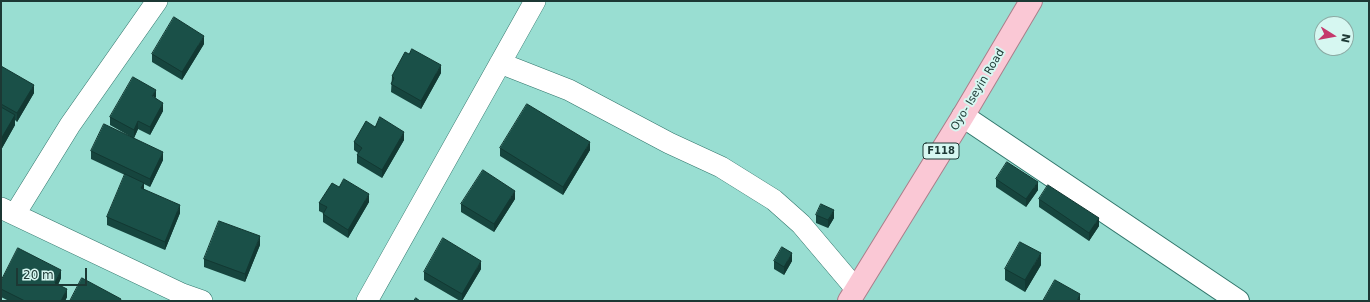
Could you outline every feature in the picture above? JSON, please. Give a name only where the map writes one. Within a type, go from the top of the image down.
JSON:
[{"type":"main road","name":"Oyo- Iseyin Road","points":[[853,295],[963,116],[1031,1]]},
{"type":"street","points":[[157,1],[8,211],[182,294],[202,301]]},
{"type":"street","points":[[367,301],[535,1]]},
{"type":"street","points":[[500,63],[569,90],[669,143],[721,167],[774,200],[801,224],[853,295]]},
{"type":"street","points":[[963,116],[1238,301]]},
{"type":"building","points":[[174,17],[204,36],[182,72],[152,54]]},
{"type":"building","points":[[412,49],[441,65],[421,101],[391,84],[394,78],[392,76],[405,52],[409,54]]},
{"type":"building","points":[[1,66],[34,85],[17,113],[1,104]]},
{"type":"building","points":[[133,77],[156,90],[152,96],[163,103],[150,127],[138,121],[134,130],[110,117]]},
{"type":"building","points":[[527,104],[590,142],[563,187],[500,148]]},
{"type":"building","points":[[1,107],[15,115],[1,139]]},
{"type":"building","points":[[380,117],[404,132],[382,170],[357,155],[362,148],[354,142],[366,121],[375,127]]},
{"type":"building","points":[[104,124],[163,152],[150,179],[91,151]]},
{"type":"building","points":[[1007,162],[1038,182],[1026,199],[996,179]]},
{"type":"building","points":[[483,170],[515,191],[494,224],[461,204]]},
{"type":"building","points":[[125,174],[144,183],[141,188],[180,205],[165,242],[107,217]]},
{"type":"building","points":[[344,179],[369,194],[348,230],[323,214],[327,207],[319,203],[332,183],[339,187]]},
{"type":"building","points":[[1048,185],[1099,218],[1089,233],[1039,199]]},
{"type":"building","points":[[821,204],[834,210],[828,220],[816,215]]},
{"type":"building","points":[[219,221],[260,236],[245,274],[204,259]]},
{"type":"building","points":[[443,238],[481,261],[462,294],[424,272]]},
{"type":"building","points":[[1020,242],[1041,253],[1025,280],[1005,269]]},
{"type":"building","points":[[782,247],[792,253],[784,267],[774,261]]},
{"type":"building","points":[[18,248],[61,270],[55,283],[67,289],[61,301],[25,301],[1,289],[1,281]]},
{"type":"building","points":[[82,278],[121,299],[120,301],[70,301]]},
{"type":"building","points":[[1055,280],[1080,294],[1077,301],[1043,301]]}]
